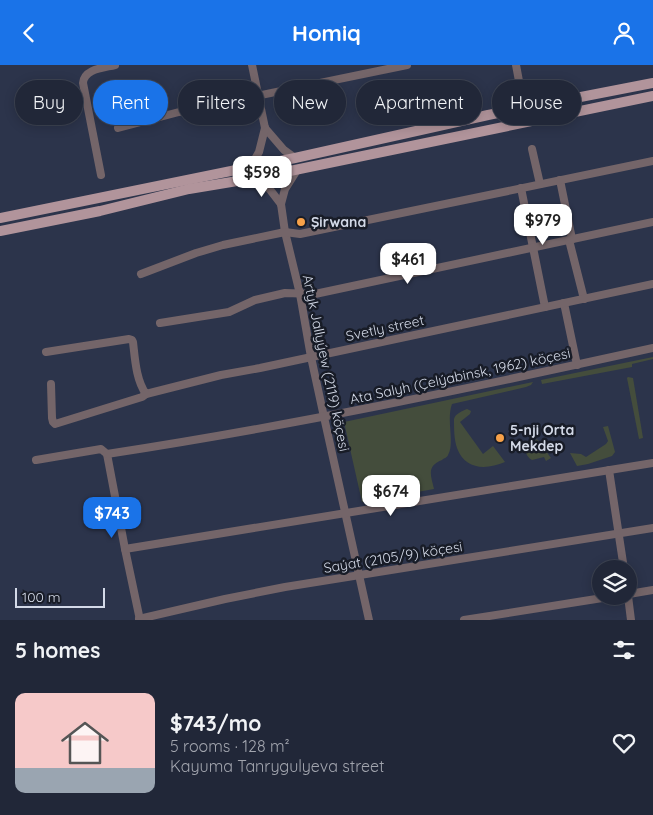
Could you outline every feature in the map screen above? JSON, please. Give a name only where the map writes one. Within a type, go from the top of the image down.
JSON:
[{"type":"main road","points":[[0,218],[295,158],[488,115],[653,83]]},
{"type":"main road","points":[[0,231],[100,211],[189,189],[297,170],[653,96]]},
{"type":"street","points":[[101,175],[83,83],[85,76],[92,71],[114,65]]},
{"type":"street","points":[[252,65],[255,80]]},
{"type":"street","points":[[264,94],[407,65]]},
{"type":"street","points":[[516,65],[519,80]]},
{"type":"street","points":[[118,127],[178,112]]},
{"type":"street","points":[[251,166],[259,152],[265,128],[264,123]]},
{"type":"street","points":[[265,128],[284,150],[295,158]]},
{"type":"street","points":[[532,149],[540,184]]},
{"type":"street","points":[[141,274],[223,245],[285,232],[300,233],[653,161]]},
{"type":"street","points":[[281,204],[286,189],[297,170]]},
{"type":"street","points":[[256,178],[271,191],[281,204]]},
{"type":"street","points":[[560,180],[570,239],[584,299]]},
{"type":"street","points":[[521,188],[544,307]]},
{"type":"street","name":"Artyk Jallyýew (2119) köçesi","points":[[281,204],[311,357],[369,620]]},
{"type":"street","points":[[160,323],[228,312],[255,300],[285,293],[316,293],[653,222]]},
{"type":"street","name":"Svetly street","points":[[51,385],[52,418],[55,424],[142,397],[146,394],[221,375],[653,284]]},
{"type":"street","points":[[564,303],[577,365]]},
{"type":"street","points":[[46,352],[132,339],[141,387],[146,394]]},
{"type":"street","name":"Ata Salyh (Çelýabinsk, 1962) köçesi","points":[[36,460],[101,449],[107,454],[192,441],[324,417],[653,348]]},
{"type":"street","points":[[107,454],[139,619]]},
{"type":"street","points":[[125,549],[653,463]]},
{"type":"street","points":[[609,470],[623,560]]},
{"type":"street","name":"Saýat (2105/9) köçesi","points":[[139,619],[285,587],[653,528]]},
{"type":"street","points":[[637,593],[653,590]]},
{"type":"street","points":[[464,620],[592,600]]},
{"type":"street","points":[[629,605],[631,620]]},
{"type":"green space","points":[[653,357],[653,359],[632,364],[632,367],[542,384],[541,380]]},
{"type":"green space","points":[[627,378],[633,378],[643,438],[639,439]]},
{"type":"green space","points":[[533,382],[526,387],[452,404],[450,410],[450,450],[447,457],[437,462],[432,468],[431,476],[434,489],[362,502],[344,422]]},
{"type":"green space","points":[[467,409],[471,411],[470,414],[460,422],[483,454],[493,446],[505,462],[484,467],[465,461],[455,441],[454,419],[457,414]]},
{"type":"green space","points":[[608,426],[615,452],[612,456],[577,466],[570,453],[581,454],[586,457],[606,444],[608,441],[603,427]]},
{"type":"green space","points":[[537,439],[551,458],[546,461],[544,457],[532,460],[526,453],[525,450]]},
{"type":"place","name":"Şirwana","points":[[301,222]]},
{"type":"place","name":"5-nji Orta Mekdep","points":[[500,438]]}]
